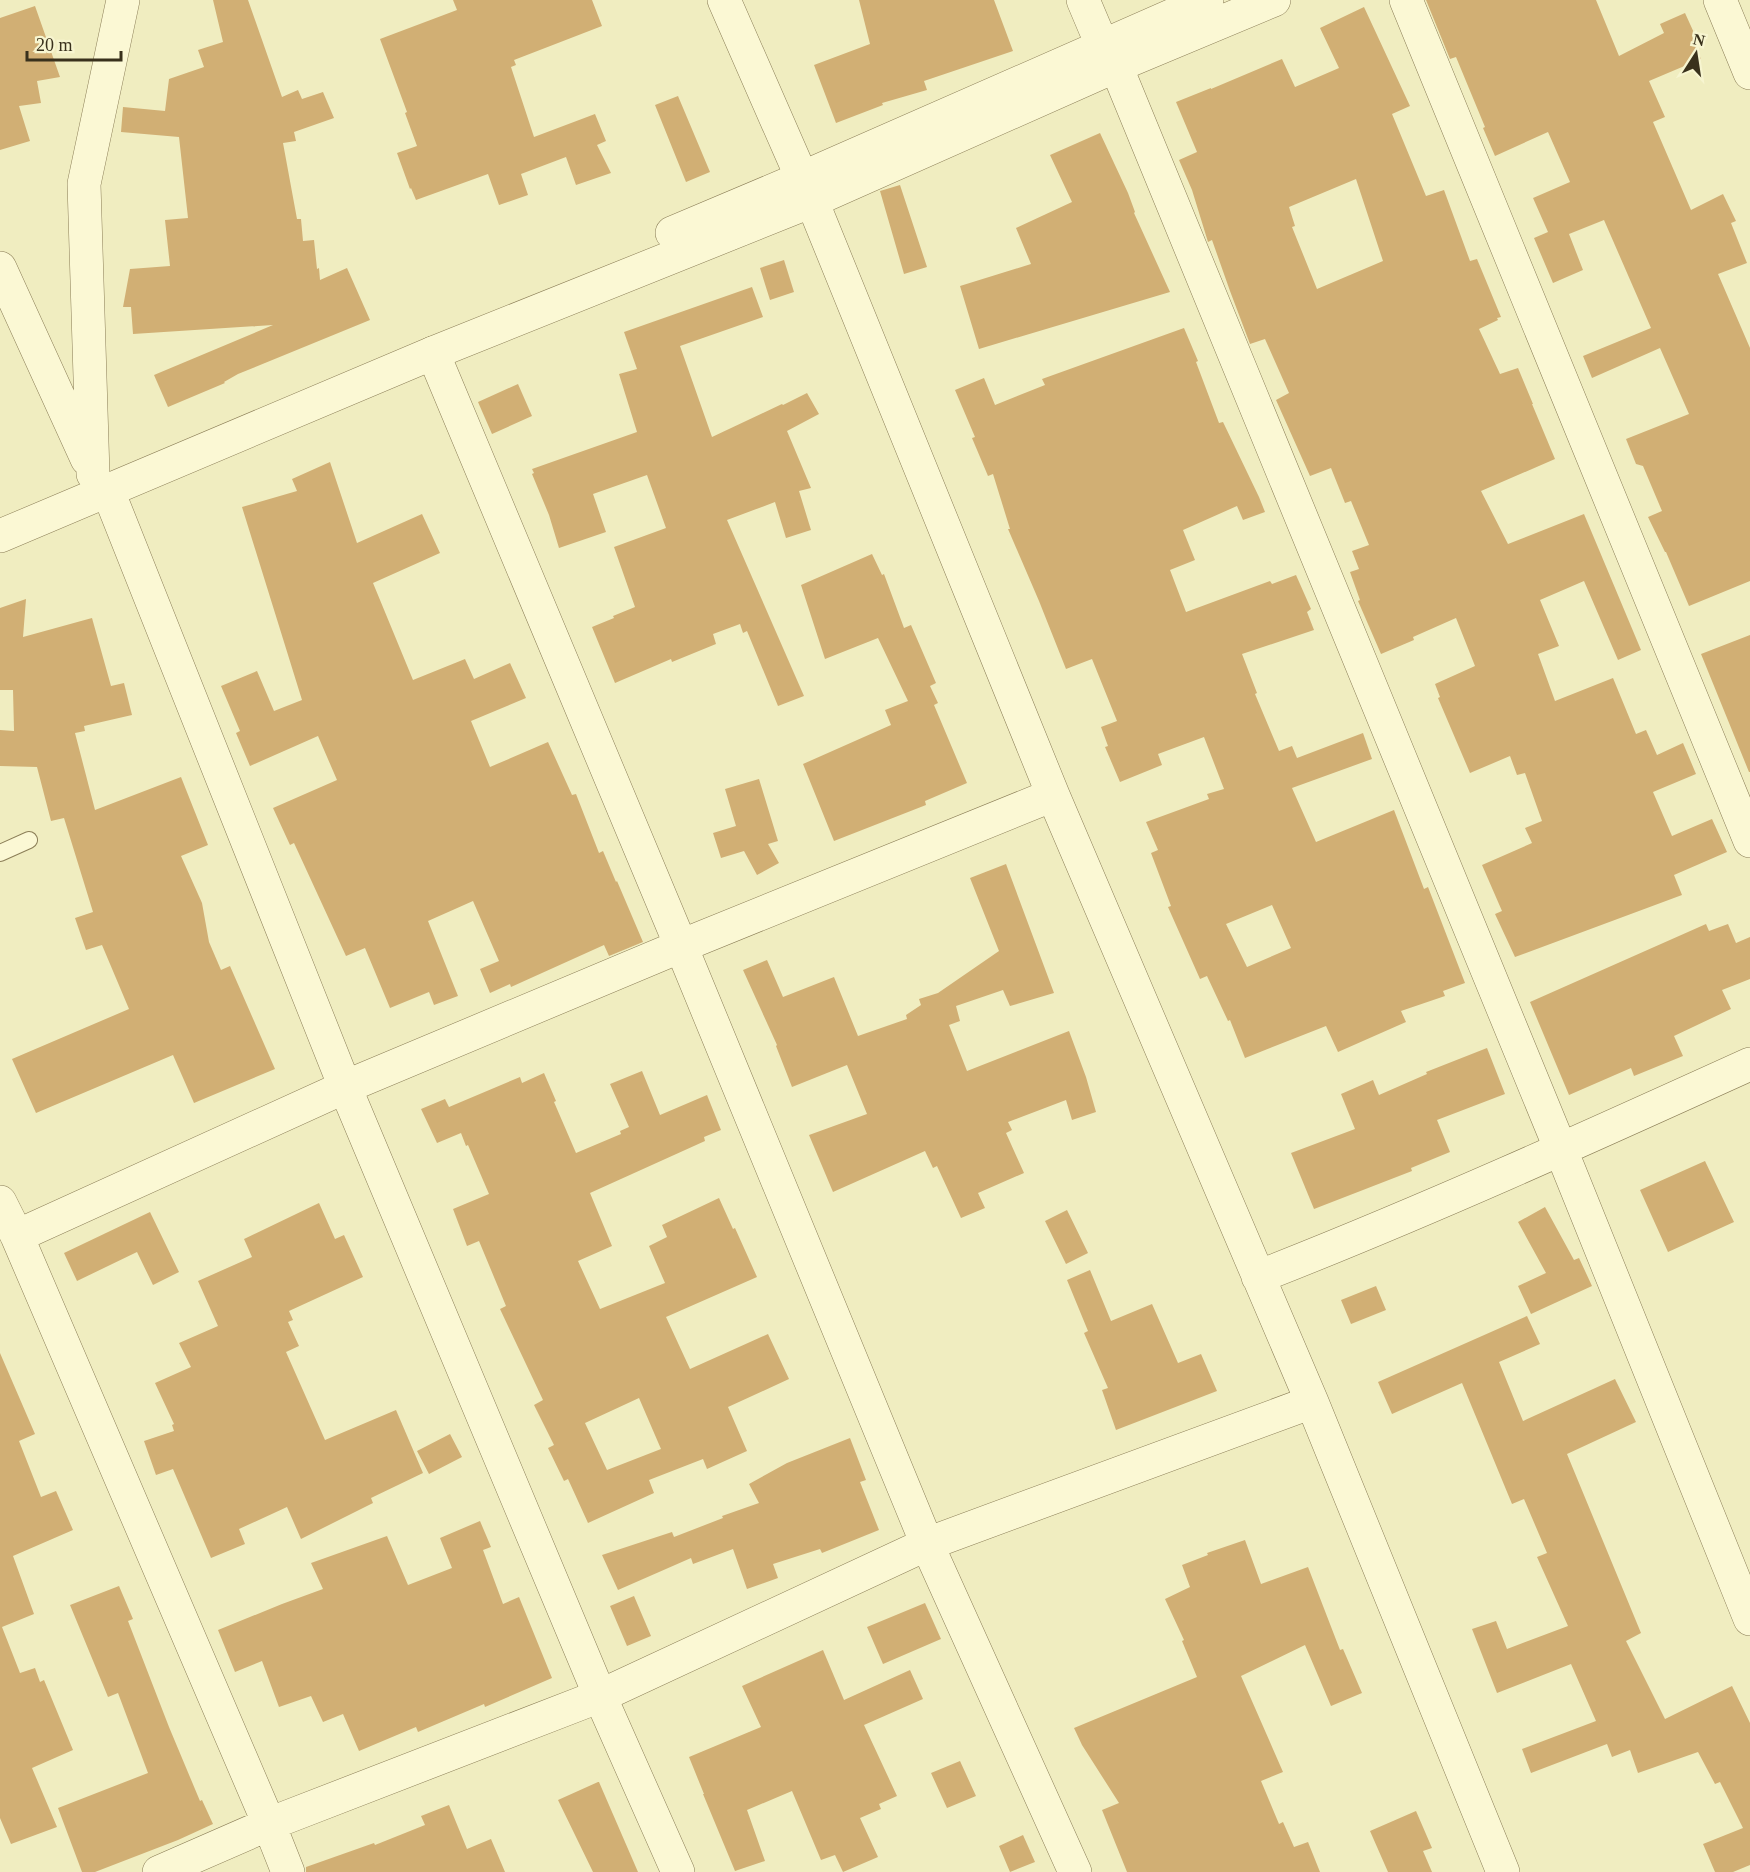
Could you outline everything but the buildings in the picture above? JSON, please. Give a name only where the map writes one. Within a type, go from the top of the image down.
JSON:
[{"type":"street","points":[[101,483],[84,184],[123,0]]},
{"type":"street","points":[[724,0],[807,190],[1053,795],[1312,1402],[1503,1872]]},
{"type":"street","points":[[1083,0],[1109,56],[1561,1150],[1750,1619]]},
{"type":"street","points":[[1109,56],[1207,0]]},
{"type":"street","points":[[0,514],[101,483],[433,353],[1109,56],[1274,0]]},
{"type":"street","points":[[1406,0],[1750,841]]},
{"type":"street","points":[[1720,0],[1750,74]]},
{"type":"street","points":[[0,536],[101,483],[807,190]]},
{"type":"street","points":[[0,268],[101,483],[345,1087],[600,1696],[678,1872]]},
{"type":"street","points":[[433,353],[681,946],[927,1544],[1075,1872]]},
{"type":"street","points":[[17,1236],[345,1087],[681,946],[1053,795]]},
{"type":"street","points":[[1258,1277],[1337,1246],[1561,1150],[1750,1064]]},
{"type":"street","points":[[0,1202],[17,1236],[288,1872]]},
{"type":"street","points":[[159,1872],[269,1824],[600,1696],[927,1544],[1312,1402]]},
{"type":"lane","points":[[0,853],[29,840]]}]
